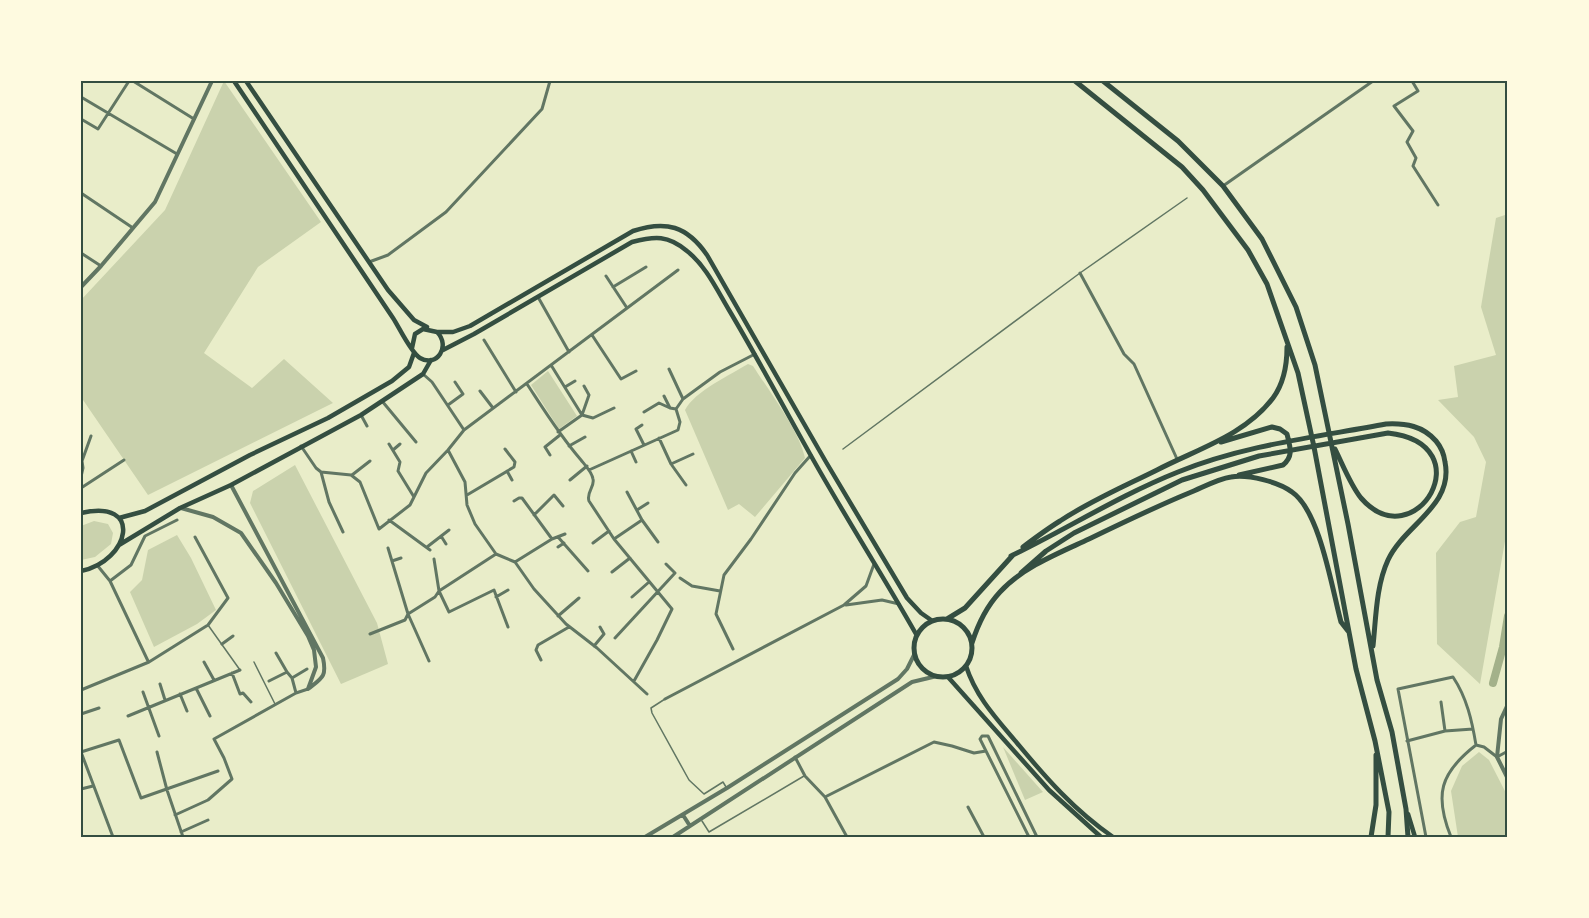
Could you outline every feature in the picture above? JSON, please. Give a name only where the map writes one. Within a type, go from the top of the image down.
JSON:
[{"type":"highway","points":[[1075,81],[1182,167],[1203,190],[1248,249],[1267,284],[1298,373],[1312,436],[1356,669],[1376,741],[1389,812],[1388,837]]},
{"type":"highway","points":[[1103,81],[1178,141],[1223,186],[1262,239],[1296,308],[1315,365],[1331,440],[1377,680],[1392,732],[1406,809],[1408,837]]},
{"type":"highway","points":[[1215,444],[1248,422],[1273,398],[1281,386],[1285,372],[1288,342]]},
{"type":"highway","points":[[1011,556],[1070,524],[1178,472],[1257,448],[1386,424],[1403,423],[1417,427],[1430,435],[1439,446],[1444,457],[1446,481],[1437,502],[1397,546],[1384,568],[1372,653]]},
{"type":"highway","points":[[947,619],[965,608],[1011,556],[1061,520],[1177,459],[1215,444],[1272,427],[1287,434],[1291,456],[1283,465],[1232,477],[1170,501],[1021,573]]},
{"type":"highway","points":[[972,643],[965,628],[954,620],[931,621],[916,634],[914,654],[922,669],[937,676],[955,675],[966,666],[970,659],[972,643],[981,618],[990,604],[1000,591],[1046,551],[1074,533],[1182,480],[1259,456],[1388,433],[1410,437],[1430,452],[1435,464],[1435,484],[1432,495],[1417,510],[1408,514],[1383,513],[1371,507],[1361,498],[1331,440]]},
{"type":"highway","points":[[1232,477],[1260,479],[1280,485],[1294,492],[1307,507],[1315,526],[1341,622],[1349,633]]},
{"type":"highway","points":[[1371,837],[1376,805],[1376,741]]},
{"type":"main road","points":[[234,81],[421,359],[436,358],[443,350],[632,242],[652,237],[665,238],[688,251],[703,266],[916,634]]},
{"type":"main road","points":[[246,81],[404,310],[414,320],[435,331],[443,340],[443,350]]},
{"type":"main road","points":[[119,518],[145,512],[250,455],[328,418],[392,381],[409,367],[413,339],[419,331],[453,332],[470,326],[633,231],[650,225],[667,225],[683,231],[697,241],[707,255],[907,598],[921,614],[931,621]]},
{"type":"main road","points":[[119,545],[180,508],[231,485],[361,415],[423,374],[431,360]]},
{"type":"main road","points":[[81,513],[105,510],[119,518],[123,524],[124,533],[112,554],[98,565],[81,571]]},
{"type":"main road","points":[[81,575],[88,569]]},
{"type":"main road","points":[[966,666],[973,686],[985,705],[1031,760],[1076,809],[1113,837]]},
{"type":"main road","points":[[948,676],[1042,783],[1101,837]]},
{"type":"main road","points":[[1406,809],[1415,837]]},
{"type":"street","points":[[81,118],[98,129],[129,81]]},
{"type":"street","points":[[134,81],[194,119]]},
{"type":"street","points":[[369,262],[388,255],[446,212],[542,109],[550,81]]},
{"type":"street","points":[[1223,186],[1373,81]]},
{"type":"street","points":[[1418,81],[1413,83],[1418,91],[1394,106],[1413,131],[1407,142],[1416,158],[1413,166],[1438,205]]},
{"type":"street","points":[[81,287],[155,202],[209,82]]},
{"type":"street","points":[[81,97],[177,154]]},
{"type":"street","points":[[81,193],[133,228]]},
{"type":"street","points":[[81,253],[101,266]]},
{"type":"street","points":[[614,287],[646,267]]},
{"type":"street","points":[[301,446],[321,472],[351,475],[360,482],[378,529],[410,505],[426,473],[464,430],[678,270]]},
{"type":"street","points":[[1080,273],[1124,354],[1134,364],[1177,459]]},
{"type":"street","points":[[606,276],[627,308]]},
{"type":"street","points":[[538,297],[569,352]]},
{"type":"street","points":[[592,335],[621,379],[636,371]]},
{"type":"street","points":[[484,340],[516,392]]},
{"type":"street","points":[[570,480],[588,468],[678,430],[680,427],[676,409],[683,399],[720,372],[755,354]]},
{"type":"street","points":[[551,365],[582,415],[593,418],[614,408]]},
{"type":"street","points":[[669,369],[683,399]]},
{"type":"street","points":[[423,374],[432,382],[464,430]]},
{"type":"street","points":[[565,387],[574,381]]},
{"type":"street","points":[[448,405],[463,394],[455,382]]},
{"type":"street","points":[[526,384],[559,434],[588,468],[594,482],[587,497],[614,539],[672,609],[634,681]]},
{"type":"street","points":[[550,455],[545,447],[582,415],[589,395],[584,386]]},
{"type":"street","points":[[480,391],[494,408]]},
{"type":"street","points":[[664,396],[670,408]]},
{"type":"street","points":[[382,401],[416,442]]},
{"type":"street","points":[[644,412],[659,403],[676,409]]},
{"type":"street","points":[[646,404],[648,409]]},
{"type":"street","points":[[361,415],[367,426]]},
{"type":"street","points":[[642,425],[636,429],[644,445]]},
{"type":"street","points":[[81,477],[82,460],[91,436]]},
{"type":"street","points":[[568,446],[585,437]]},
{"type":"street","points":[[659,438],[671,464],[686,485]]},
{"type":"street","points":[[389,444],[400,462],[398,471],[414,497]]},
{"type":"street","points":[[393,450],[400,444]]},
{"type":"street","points":[[448,450],[465,482],[468,505],[475,524],[496,554],[515,562],[534,589],[558,616],[647,694]]},
{"type":"street","points":[[467,495],[516,464],[505,450]]},
{"type":"street","points":[[631,451],[636,462]]},
{"type":"street","points":[[671,464],[693,454]]},
{"type":"street","points":[[734,649],[716,614],[724,575],[795,473],[811,455]]},
{"type":"street","points":[[81,488],[123,459]]},
{"type":"street","points":[[351,475],[370,461]]},
{"type":"street","points":[[507,471],[512,480]]},
{"type":"street","points":[[321,472],[329,502],[343,532]]},
{"type":"street","points":[[175,815],[207,800],[232,779],[214,739],[296,693],[308,689],[322,678],[325,669],[323,658],[231,485]]},
{"type":"street","points":[[627,492],[642,520],[658,542]]},
{"type":"street","points":[[534,515],[554,495],[563,506]]},
{"type":"street","points":[[514,501],[521,497],[552,539]]},
{"type":"street","points":[[637,510],[648,503]]},
{"type":"street","points":[[180,508],[213,517],[241,533],[276,583],[311,643],[316,667],[308,689]]},
{"type":"street","points":[[110,581],[131,565],[148,533],[177,520]]},
{"type":"street","points":[[389,520],[428,548],[449,530]]},
{"type":"street","points":[[614,539],[642,520]]},
{"type":"street","points":[[593,543],[609,531]]},
{"type":"street","points":[[515,562],[552,539],[565,534]]},
{"type":"street","points":[[441,536],[446,544]]},
{"type":"street","points":[[81,690],[149,662],[208,625],[228,598],[195,537]]},
{"type":"street","points":[[558,537],[588,571]]},
{"type":"street","points":[[558,547],[564,543]]},
{"type":"street","points":[[388,548],[408,614],[429,661]]},
{"type":"street","points":[[370,634],[405,620],[408,614],[435,597],[439,591],[496,554]]},
{"type":"street","points":[[392,561],[401,558]]},
{"type":"street","points":[[612,572],[630,558]]},
{"type":"street","points":[[434,559],[439,591],[449,612],[494,590],[508,627]]},
{"type":"street","points":[[615,638],[675,573],[666,564]]},
{"type":"street","points":[[665,699],[844,605],[866,586],[874,564]]},
{"type":"street","points":[[98,565],[110,581],[149,662]]},
{"type":"street","points":[[680,578],[692,586],[720,591]]},
{"type":"street","points":[[632,597],[650,582]]},
{"type":"street","points":[[496,597],[508,590]]},
{"type":"street","points":[[558,616],[579,598]]},
{"type":"street","points":[[844,605],[882,600],[899,604]]},
{"type":"street","points":[[541,660],[536,650],[538,645],[569,627]]},
{"type":"street","points":[[594,646],[604,634],[600,627]]},
{"type":"street","points":[[222,644],[233,636]]},
{"type":"street","points":[[276,653],[292,678],[296,693]]},
{"type":"street","points":[[645,837],[727,788],[898,679],[907,669],[914,654]]},
{"type":"street","points":[[204,662],[214,680]]},
{"type":"street","points":[[292,678],[307,669]]},
{"type":"street","points":[[128,716],[240,670]]},
{"type":"street","points":[[270,681],[287,672]]},
{"type":"street","points":[[232,673],[240,694],[243,693],[251,702]]},
{"type":"street","points":[[673,837],[912,682],[937,676]]},
{"type":"street","points":[[1426,837],[1398,689],[1453,677],[1462,689],[1467,702],[1476,745]]},
{"type":"street","points":[[160,684],[165,700]]},
{"type":"street","points":[[196,688],[210,716]]},
{"type":"street","points":[[142,693],[159,736]]},
{"type":"street","points":[[180,694],[188,711]]},
{"type":"street","points":[[1441,702],[1446,732]]},
{"type":"street","points":[[1497,757],[1501,719],[1508,704]]},
{"type":"street","points":[[81,714],[99,708]]},
{"type":"street","points":[[1407,741],[1446,732],[1473,729]]},
{"type":"street","points":[[1029,837],[980,739],[982,736],[988,736],[1037,837]]},
{"type":"street","points":[[113,837],[81,752],[119,740],[141,798],[218,771]]},
{"type":"street","points":[[825,797],[934,742],[974,753],[986,751]]},
{"type":"street","points":[[1476,745],[1484,747],[1497,757],[1508,779]]},
{"type":"street","points":[[1451,837],[1441,800],[1442,787],[1453,767],[1476,745]]},
{"type":"street","points":[[1497,757],[1508,751]]},
{"type":"street","points":[[158,752],[167,790],[183,837]]},
{"type":"street","points":[[795,758],[805,776],[825,797],[847,837]]},
{"type":"street","points":[[81,789],[93,786]]},
{"type":"street","points":[[968,807],[984,837]]},
{"type":"street","points":[[683,815],[690,826]]},
{"type":"street","points":[[181,832],[208,820]]},
{"type":"lane","points":[[843,449],[1080,273],[1187,198]]},
{"type":"lane","points":[[208,625],[240,670]]},
{"type":"lane","points":[[254,662],[276,706]]},
{"type":"lane","points":[[665,699],[653,705],[652,713],[689,780],[704,794],[723,782],[727,788]]},
{"type":"lane","points":[[701,819],[709,832],[805,776]]},
{"type":"green space","points":[[224,81],[321,222],[258,267],[204,353],[252,388],[284,359],[333,403],[148,495],[81,397],[81,300],[165,210]]},
{"type":"green space","points":[[1508,214],[1508,524],[1480,684],[1437,644],[1436,553],[1460,522],[1476,517],[1486,462],[1474,437],[1438,400],[1458,397],[1454,366],[1496,355],[1481,307],[1496,218]]},
{"type":"green space","points":[[748,364],[753,366],[783,411],[797,435],[805,458],[755,517],[739,504],[728,510],[685,410],[705,390]]},
{"type":"green space","points":[[548,371],[577,416],[559,429],[531,385]]},
{"type":"green space","points":[[295,465],[377,623],[388,664],[341,684],[250,503],[253,491]]},
{"type":"green space","points":[[94,521],[108,524],[113,533],[111,544],[95,557],[81,560],[81,526]]},
{"type":"green space","points":[[177,535],[191,558],[216,610],[197,624],[154,647],[130,592],[142,580],[148,550]]},
{"type":"green space","points":[[1003,747],[1043,792],[1025,800]]},
{"type":"green space","points":[[1479,752],[1489,760],[1508,797],[1508,837],[1458,837],[1451,791],[1462,766]]},
{"type":"waterway","points":[[1493,683],[1503,647],[1508,616]]}]
